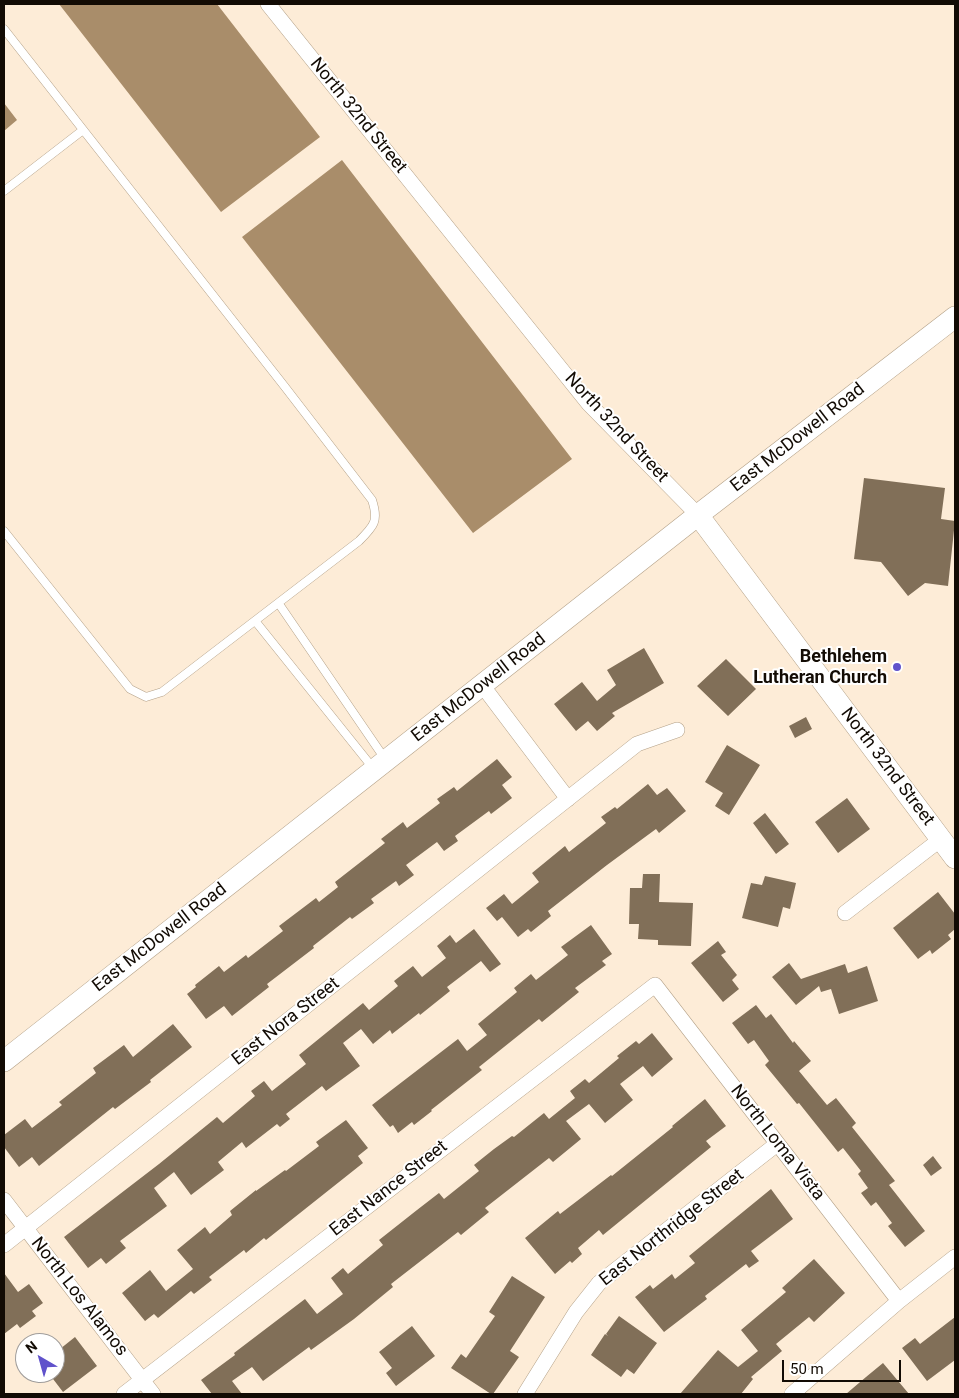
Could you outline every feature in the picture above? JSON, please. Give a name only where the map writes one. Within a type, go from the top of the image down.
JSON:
[{"type":"main road","name":"East McDowell Road","points":[[4,1061],[698,515],[955,317]]},
{"type":"main road","name":"North 32nd Street","points":[[698,515],[955,858]]},
{"type":"street","name":"North 32nd Street","points":[[268,4],[589,404],[698,515]]},
{"type":"street","points":[[482,685],[568,800]]},
{"type":"street","name":"East Nora Street","points":[[4,1245],[637,744],[677,730]]},
{"type":"street","points":[[845,913],[941,839]]},
{"type":"street","name":"North Loma Vista","points":[[655,985],[899,1301]]},
{"type":"street","name":"East Nance Street","points":[[124,1394],[655,985]]},
{"type":"street","name":"East Northridge Street","points":[[525,1394],[576,1312],[599,1283],[777,1144]]},
{"type":"street","name":"North Los Alamos","points":[[4,1200],[154,1394]]},
{"type":"street","points":[[792,1394],[899,1301],[955,1257]]},
{"type":"lane","points":[[4,29],[372,500],[376,514],[371,529],[359,541],[256,622],[162,692],[146,697],[130,689],[4,531]]},
{"type":"lane","points":[[4,191],[83,130]]},
{"type":"lane","points":[[279,604],[380,765]]},
{"type":"lane","points":[[256,622],[380,765]]},
{"type":"shaded area","points":[[59,4],[217,4],[320,137],[221,212]]},
{"type":"shaded area","points":[[4,103],[17,120],[4,131]]},
{"type":"shaded area","points":[[342,160],[572,459],[473,533],[242,237]]},
{"type":"building","points":[[864,478],[945,488],[941,519],[955,521],[948,586],[925,583],[908,596],[881,562],[854,559]]},
{"type":"building","points":[[644,648],[664,683],[612,713],[615,716],[597,731],[588,721],[576,731],[554,704],[582,682],[597,701],[616,685],[607,670]]},
{"type":"building","points":[[726,659],[756,689],[728,716],[697,686]]},
{"type":"building","points":[[806,717],[812,729],[795,738],[789,726]]},
{"type":"building","points":[[727,745],[760,765],[729,815],[715,806],[723,793],[705,782]]},
{"type":"building","points":[[497,759],[512,777],[502,785],[512,798],[491,814],[489,811],[455,836],[458,841],[444,851],[437,842],[406,865],[414,875],[399,886],[396,881],[371,899],[374,903],[352,919],[350,917],[313,946],[314,948],[267,984],[269,987],[232,1016],[224,1006],[206,1019],[187,994],[196,987],[195,985],[219,966],[224,972],[246,955],[248,958],[283,931],[279,926],[316,898],[319,902],[338,887],[335,882],[385,843],[381,839],[403,822],[407,828],[440,803],[437,799],[454,787],[457,791]]},
{"type":"building","points":[[648,784],[657,795],[667,788],[686,811],[659,833],[656,829],[548,911],[551,916],[531,932],[528,929],[518,937],[502,917],[497,921],[486,908],[504,894],[512,904],[539,882],[532,873],[565,846],[569,852],[606,823],[601,817],[615,807],[617,809]]},
{"type":"building","points":[[847,798],[870,829],[838,853],[815,822]]},
{"type":"building","points":[[765,813],[789,844],[776,854],[753,823]]},
{"type":"building","points":[[643,874],[660,874],[659,902],[693,903],[691,946],[658,945],[658,940],[638,939],[639,924],[629,924],[630,888],[642,888]]},
{"type":"building","points":[[765,876],[796,883],[790,909],[783,907],[778,927],[742,918],[751,883],[762,885]]},
{"type":"building","points":[[938,892],[955,914],[955,929],[948,935],[951,939],[932,954],[930,950],[918,959],[893,928]]},
{"type":"building","points":[[591,925],[612,954],[602,961],[606,965],[575,988],[579,992],[542,1022],[539,1019],[479,1067],[482,1070],[414,1125],[412,1122],[398,1133],[393,1125],[390,1127],[372,1105],[458,1039],[467,1051],[487,1035],[478,1024],[517,992],[514,988],[531,974],[536,980],[568,955],[561,947]]},
{"type":"building","points":[[474,929],[501,964],[490,972],[481,961],[447,987],[450,991],[420,1015],[419,1013],[392,1034],[390,1030],[373,1044],[361,1029],[343,1043],[360,1066],[326,1091],[322,1086],[286,1114],[290,1119],[280,1127],[277,1124],[246,1148],[242,1142],[218,1162],[224,1170],[191,1195],[174,1172],[154,1188],[167,1206],[120,1241],[126,1248],[106,1264],[101,1258],[88,1268],[64,1237],[217,1117],[223,1123],[255,1096],[251,1091],[264,1081],[272,1091],[306,1064],[299,1055],[363,1003],[369,1010],[398,986],[394,981],[413,966],[422,977],[446,958],[437,946],[450,935],[456,943]]},
{"type":"building","points":[[718,941],[726,952],[721,955],[737,975],[732,980],[739,989],[723,1002],[691,963]]},
{"type":"building","points":[[789,963],[801,979],[845,964],[848,973],[867,966],[878,1001],[839,1014],[831,989],[821,992],[819,986],[796,1005],[772,977]]},
{"type":"building","points":[[756,1005],[766,1018],[771,1014],[793,1043],[794,1041],[811,1061],[799,1071],[827,1105],[836,1098],[856,1123],[852,1127],[895,1181],[889,1185],[925,1231],[905,1247],[888,1226],[892,1223],[876,1202],[871,1206],[861,1193],[868,1188],[858,1174],[861,1171],[843,1148],[838,1152],[799,1103],[797,1104],[765,1065],[769,1061],[754,1040],[748,1044],[732,1023]]},
{"type":"building","points":[[173,1024],[192,1047],[150,1080],[151,1082],[115,1109],[113,1107],[39,1166],[32,1157],[19,1167],[4,1147],[4,1135],[25,1119],[32,1128],[62,1105],[59,1102],[96,1073],[93,1068],[124,1045],[133,1057]]},
{"type":"building","points":[[652,1033],[673,1059],[652,1077],[643,1066],[620,1084],[633,1100],[605,1123],[589,1104],[566,1121],[581,1139],[553,1162],[549,1158],[485,1208],[489,1212],[461,1235],[458,1232],[391,1284],[393,1287],[354,1319],[311,1350],[309,1347],[263,1381],[252,1367],[232,1381],[242,1394],[212,1394],[201,1380],[305,1299],[317,1314],[343,1294],[331,1278],[343,1268],[348,1274],[383,1245],[379,1240],[439,1193],[444,1199],[479,1171],[474,1165],[494,1149],[512,1136],[514,1137],[544,1113],[549,1119],[575,1098],[570,1091],[585,1079],[589,1083],[619,1058],[617,1056],[636,1041],[639,1044]]},
{"type":"building","points":[[705,1099],[726,1126],[706,1141],[711,1147],[603,1235],[599,1230],[578,1248],[582,1254],[572,1263],[570,1261],[555,1274],[525,1238],[558,1211],[560,1214],[612,1176]]},
{"type":"building","points":[[346,1120],[368,1148],[358,1156],[363,1163],[266,1240],[264,1238],[246,1253],[244,1250],[209,1277],[212,1280],[194,1294],[191,1291],[158,1318],[154,1314],[145,1321],[122,1293],[150,1270],[166,1291],[193,1269],[177,1250],[205,1227],[210,1234],[232,1215],[230,1211],[256,1190],[286,1171],[319,1146],[316,1142]]},
{"type":"building","points":[[933,1156],[942,1168],[931,1176],[923,1165]]},
{"type":"building","points":[[771,1189],[793,1219],[751,1251],[759,1261],[749,1268],[746,1264],[705,1296],[707,1299],[664,1332],[635,1297],[650,1285],[653,1289],[672,1274],[675,1279],[695,1263],[689,1256]]},
{"type":"building","points":[[814,1259],[845,1293],[814,1322],[809,1317],[776,1344],[782,1351],[751,1377],[753,1379],[741,1394],[680,1394],[718,1350],[738,1367],[758,1351],[741,1330],[786,1292],[782,1288]]},
{"type":"building","points":[[4,1273],[18,1292],[29,1284],[43,1303],[32,1311],[36,1316],[20,1328],[17,1324],[4,1334]]},
{"type":"building","points":[[512,1276],[545,1297],[510,1351],[519,1357],[493,1394],[491,1394],[451,1368],[461,1354],[466,1358],[495,1316],[489,1312]]},
{"type":"building","points":[[619,1316],[657,1343],[634,1374],[627,1369],[621,1377],[591,1355],[605,1334],[608,1336],[606,1334]]},
{"type":"building","points":[[955,1317],[955,1360],[927,1381],[902,1348],[915,1338],[920,1344]]},
{"type":"building","points":[[412,1326],[435,1356],[396,1386],[386,1373],[392,1368],[379,1352]]},
{"type":"building","points":[[75,1337],[97,1366],[63,1392],[56,1383],[65,1383],[65,1345]]},
{"type":"building","points":[[883,1363],[909,1394],[846,1394],[866,1377]]},
{"type":"place","name":"Bethlehem Lutheran Church","points":[[897,667]]}]
